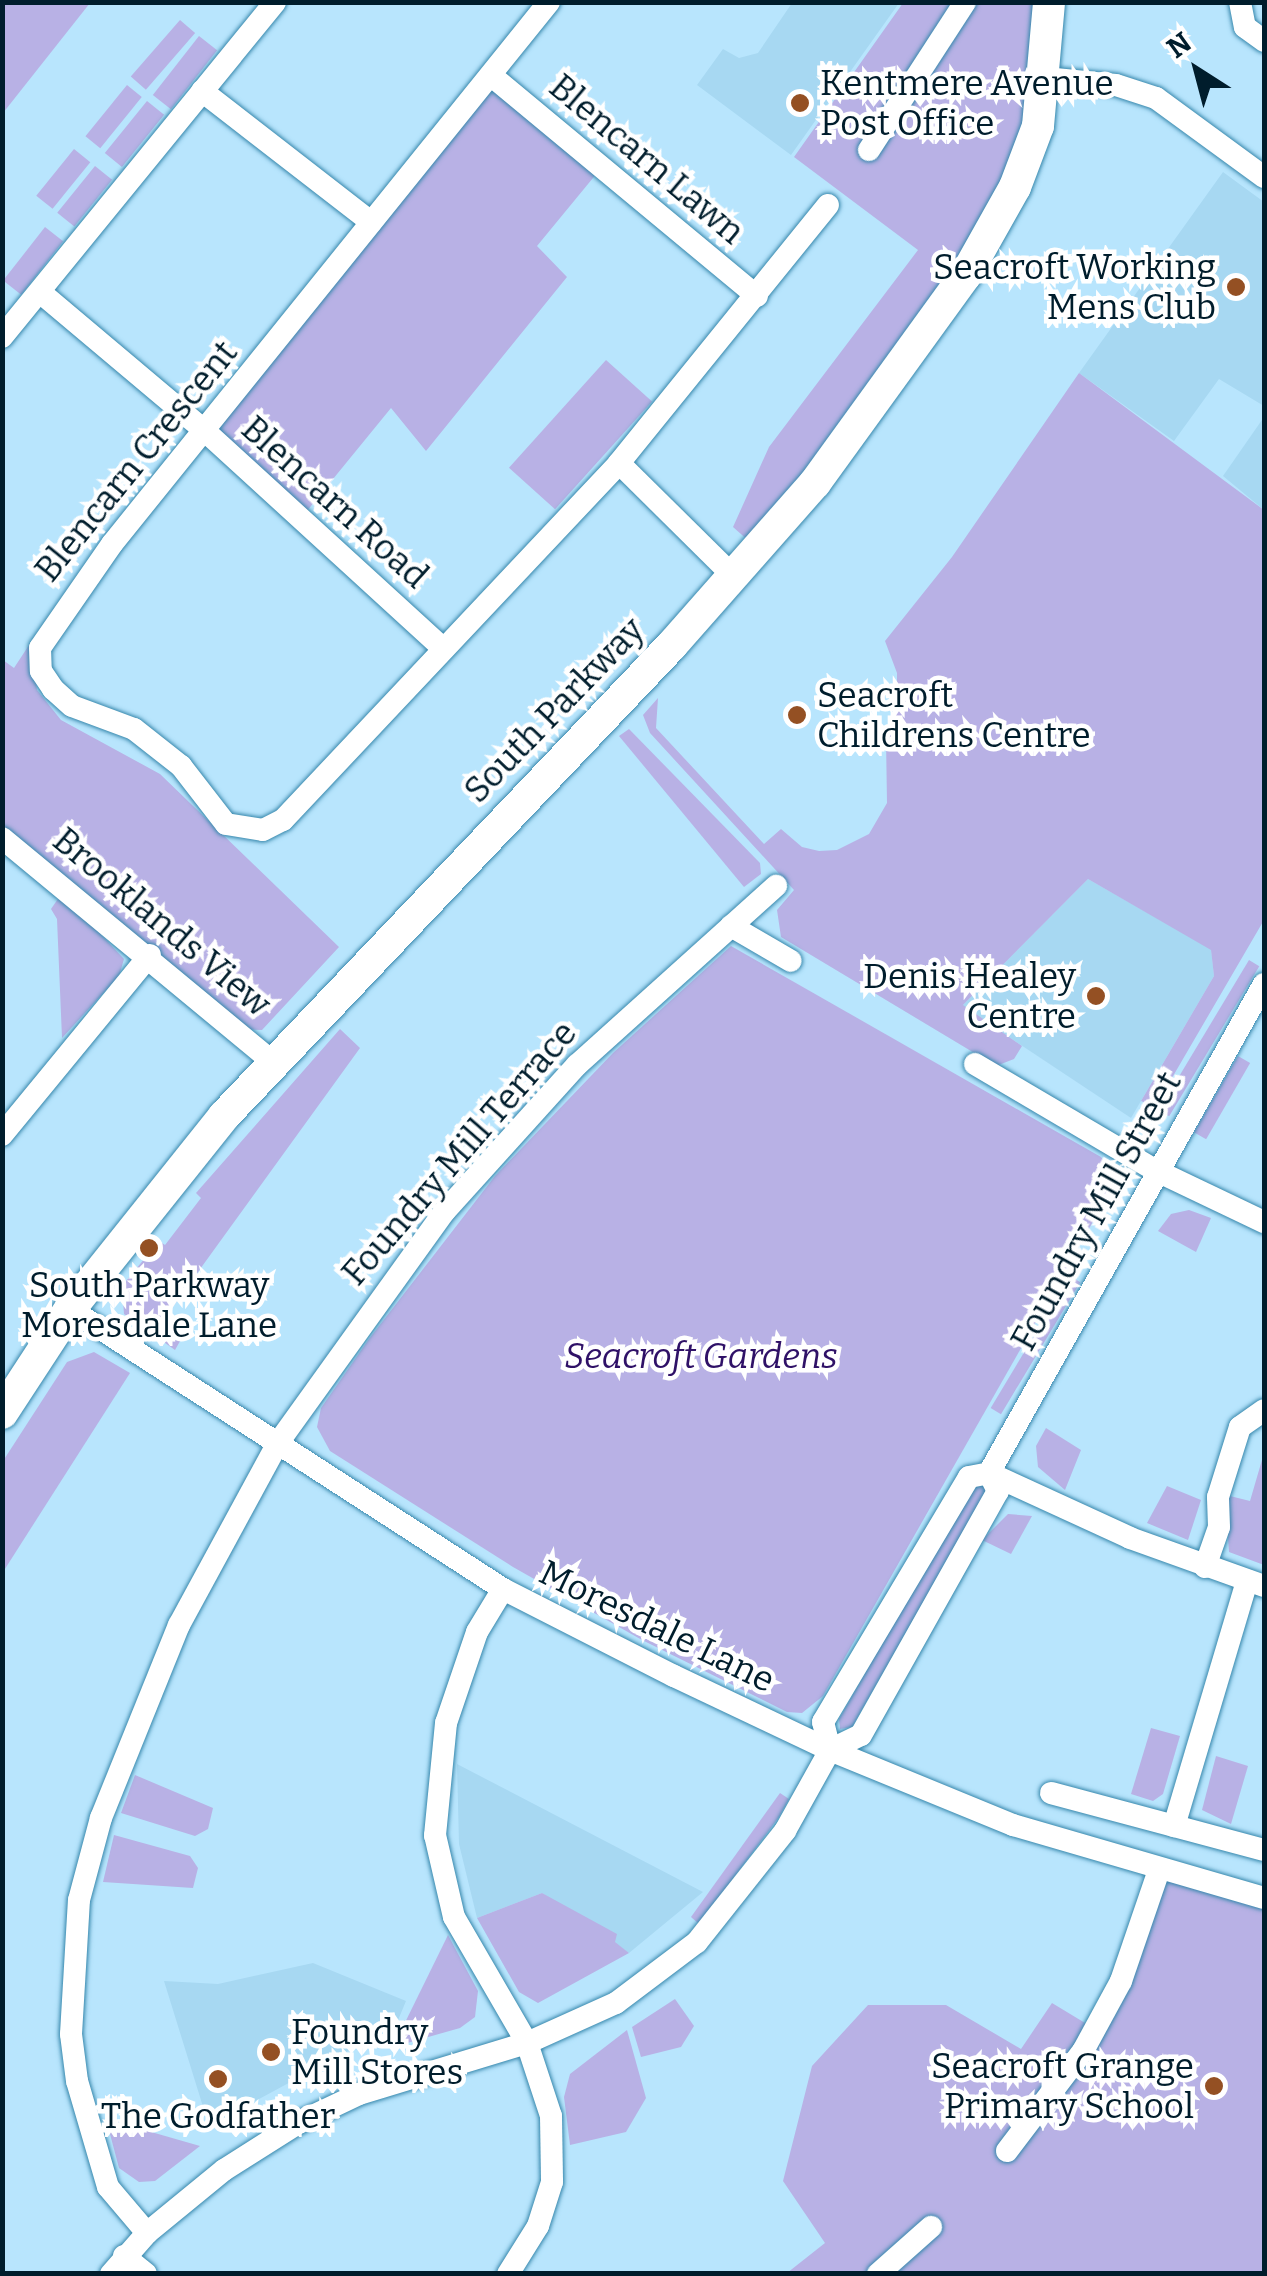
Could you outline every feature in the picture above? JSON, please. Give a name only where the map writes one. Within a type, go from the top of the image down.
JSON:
[{"type":"street","points":[[2,337],[275,2]]},
{"type":"street","name":"Blencarn Crescent","points":[[444,649],[283,820],[263,830],[226,824],[181,766],[134,729],[72,706],[41,672],[40,648],[51,624],[371,222],[493,76],[548,2]]},
{"type":"street","points":[[869,150],[965,2]]},
{"type":"street","name":"South Parkway","points":[[2,1412],[70,1308],[224,1116],[734,577],[815,482],[965,276],[1030,151],[1044,78],[1049,2]]},
{"type":"street","points":[[1240,2],[1245,27],[1264,41]]},
{"type":"street","name":"Blencarn Lawn","points":[[493,76],[757,296]]},
{"type":"street","points":[[1044,78],[1116,85],[1156,98],[1260,166]]},
{"type":"street","points":[[202,91],[371,222]]},
{"type":"street","points":[[444,649],[619,462],[828,205]]},
{"type":"street","name":"Blencarn Road","points":[[40,292],[205,431],[444,649]]},
{"type":"street","points":[[619,462],[734,577]]},
{"type":"street","name":"Brooklands View","points":[[2,838],[150,956],[274,1063]]},
{"type":"street","name":"Foundry Mill Terrace","points":[[146,2233],[108,2187],[77,2080],[72,2034],[80,1900],[105,1802],[178,1625],[278,1443],[378,1297],[502,1146],[613,1030],[776,886]]},
{"type":"street","points":[[731,926],[791,961]]},
{"type":"street","points":[[2,1135],[150,956]]},
{"type":"street","name":"Foundry Mill Street","points":[[830,1750],[823,1722],[969,1477],[989,1473],[1264,984]]},
{"type":"street","points":[[976,1064],[1157,1171],[1264,1222]]},
{"type":"street","name":"Moresdale Lane","points":[[70,1308],[503,1589],[830,1750],[1012,1825],[1264,1898]]},
{"type":"street","points":[[1206,1567],[1240,1427],[1264,1410]]},
{"type":"street","points":[[989,1473],[1206,1567],[1256,1584],[1174,1826]]},
{"type":"street","name":"Foundry Mill Street","points":[[118,2264],[146,2233],[224,2170],[298,2122],[359,2094],[527,2042],[616,2003],[697,1942],[784,1831],[830,1750],[861,1735],[998,1491],[989,1473]]},
{"type":"street","points":[[503,1589],[477,1632],[446,1723],[435,1835],[454,1917],[527,2042],[555,2150],[538,2226],[508,2274]]},
{"type":"street","points":[[1051,1793],[1264,1850]]},
{"type":"street","points":[[1007,2151],[1083,2050],[1122,1981],[1159,1870]]},
{"type":"street","points":[[878,2274],[931,2227]]},
{"type":"street","points":[[118,2264],[146,2274]]},
{"type":"shaded area","points":[[792,3],[899,3],[791,155],[697,85],[723,49],[739,58],[758,53]]},
{"type":"shaded area","points":[[1223,172],[1264,202],[1264,406],[1219,379],[1174,441],[1079,373]]},
{"type":"shaded area","points":[[1264,417],[1264,510],[1223,476]]},
{"type":"shaded area","points":[[1088,879],[1211,949],[1214,976],[1131,1118],[962,1006]]},
{"type":"shaded area","points":[[457,1764],[703,1892],[629,1953],[542,1893],[477,1918],[459,1844]]},
{"type":"shaded area","points":[[313,1963],[406,2001],[396,2025],[209,2126],[164,1981],[218,1984]]},
{"type":"green space","points":[[2,3],[90,3],[3,113]]},
{"type":"green space","points":[[903,3],[1049,3],[1015,187],[759,550],[733,527],[769,447],[918,250],[794,157]]},
{"type":"green space","points":[[180,20],[195,33],[146,90],[131,77]]},
{"type":"green space","points":[[199,36],[217,50],[171,109],[153,95]]},
{"type":"green space","points":[[493,77],[602,167],[537,246],[567,277],[426,451],[391,408],[302,517],[205,431]]},
{"type":"green space","points":[[127,85],[142,97],[100,148],[85,136]]},
{"type":"green space","points":[[147,101],[164,115],[122,167],[105,153]]},
{"type":"green space","points":[[74,149],[90,162],[53,209],[36,196]]},
{"type":"green space","points":[[95,166],[112,180],[74,226],[57,213]]},
{"type":"green space","points":[[45,227],[63,241],[21,295],[3,281]]},
{"type":"green space","points":[[606,360],[652,401],[555,509],[509,468]]},
{"type":"green space","points":[[1079,373],[1264,510],[1264,920],[1155,1107],[1141,1101],[1214,976],[1211,950],[1088,879],[963,1005],[1022,1046],[1014,1059],[996,1066],[781,937],[777,910],[794,890],[650,733],[643,715],[658,698],[656,728],[764,844],[781,829],[802,847],[819,851],[837,850],[869,834],[887,803],[886,739],[897,707],[897,673],[885,641],[952,557]]},
{"type":"green space","points":[[31,642],[37,690],[61,720],[160,774],[339,947],[262,1030],[237,1029],[3,838],[3,660],[14,668]]},
{"type":"green space","points":[[629,729],[760,863],[761,874],[744,887],[619,736]]},
{"type":"green space","points":[[62,893],[124,959],[119,976],[62,1038],[57,919],[51,909]]},
{"type":"green space","name":"Seacroft Gardens","points":[[731,946],[1101,1157],[1114,1175],[1111,1190],[823,1696],[802,1713],[787,1712],[642,1640],[513,1567],[330,1451],[317,1427],[321,1408],[369,1339],[495,1176],[613,1053]]},
{"type":"green space","points":[[1249,960],[1259,966],[1169,1116],[1159,1110]]},
{"type":"green space","points":[[340,1029],[360,1048],[169,1312],[188,1327],[175,1350],[124,1314],[122,1286],[159,1241],[165,1245],[201,1198],[196,1193]]},
{"type":"green space","points":[[1238,1056],[1250,1063],[1206,1139],[1194,1132]]},
{"type":"green space","points":[[1189,1210],[1211,1218],[1196,1252],[1158,1231],[1171,1214]]},
{"type":"green space","points":[[1070,1276],[1080,1282],[1001,1414],[991,1408]]},
{"type":"green space","points":[[94,1352],[130,1373],[3,1572],[3,1461],[67,1362]]},
{"type":"green space","points":[[1046,1428],[1081,1450],[1065,1490],[1038,1467],[1036,1446]]},
{"type":"green space","points":[[1264,1453],[1264,1565],[1229,1552],[1226,1509],[1230,1496],[1250,1501]]},
{"type":"green space","points":[[983,1483],[986,1492],[852,1727],[840,1729],[839,1719],[972,1486]]},
{"type":"green space","points":[[1167,1486],[1201,1500],[1188,1540],[1147,1523]]},
{"type":"green space","points":[[1008,1514],[1032,1516],[1011,1554],[982,1540]]},
{"type":"green space","points":[[1151,1728],[1180,1736],[1163,1794],[1153,1801],[1131,1794]]},
{"type":"green space","points":[[1216,1756],[1248,1766],[1231,1824],[1202,1810]]},
{"type":"green space","points":[[135,1775],[213,1808],[208,1829],[195,1836],[121,1813]]},
{"type":"green space","points":[[780,1793],[789,1799],[779,1817],[699,1924],[691,1917]]},
{"type":"green space","points":[[114,1835],[190,1856],[198,1868],[193,1888],[103,1882]]},
{"type":"green space","points":[[1159,1870],[1264,1898],[1264,2273],[787,2273],[825,2243],[783,2181],[812,2066],[868,2005],[946,2005],[1021,2049],[1052,2003],[1095,2029]]},
{"type":"green space","points":[[542,1893],[617,1934],[615,1942],[629,1953],[538,2003],[519,1992],[477,1918]]},
{"type":"green space","points":[[448,1935],[478,1991],[475,2017],[460,2028],[393,2047]]},
{"type":"green space","points":[[675,1999],[694,2026],[681,2047],[641,2057],[632,2027]]},
{"type":"green space","points":[[627,2030],[646,2098],[626,2132],[570,2145],[564,2097],[570,2074]]},
{"type":"green space","points":[[106,2119],[200,2146],[155,2181],[139,2182],[119,2168]]},
{"type":"place","name":"Kentmere Avenue Post Office","points":[[800,103]]},
{"type":"place","name":"Seacroft Working Mens Club","points":[[1236,287]]},
{"type":"place","name":"Seacroft Childrens Centre","points":[[797,715]]},
{"type":"place","name":"Denis Healey Centre","points":[[1096,996]]},
{"type":"place","name":"South Parkway Moresdale Lane","points":[[149,1248]]},
{"type":"place","name":"Foundry Mill Stores","points":[[271,2052]]},
{"type":"place","name":"The Godfather","points":[[218,2079]]},
{"type":"place","name":"Seacroft Grange Primary School","points":[[1214,2086]]}]
